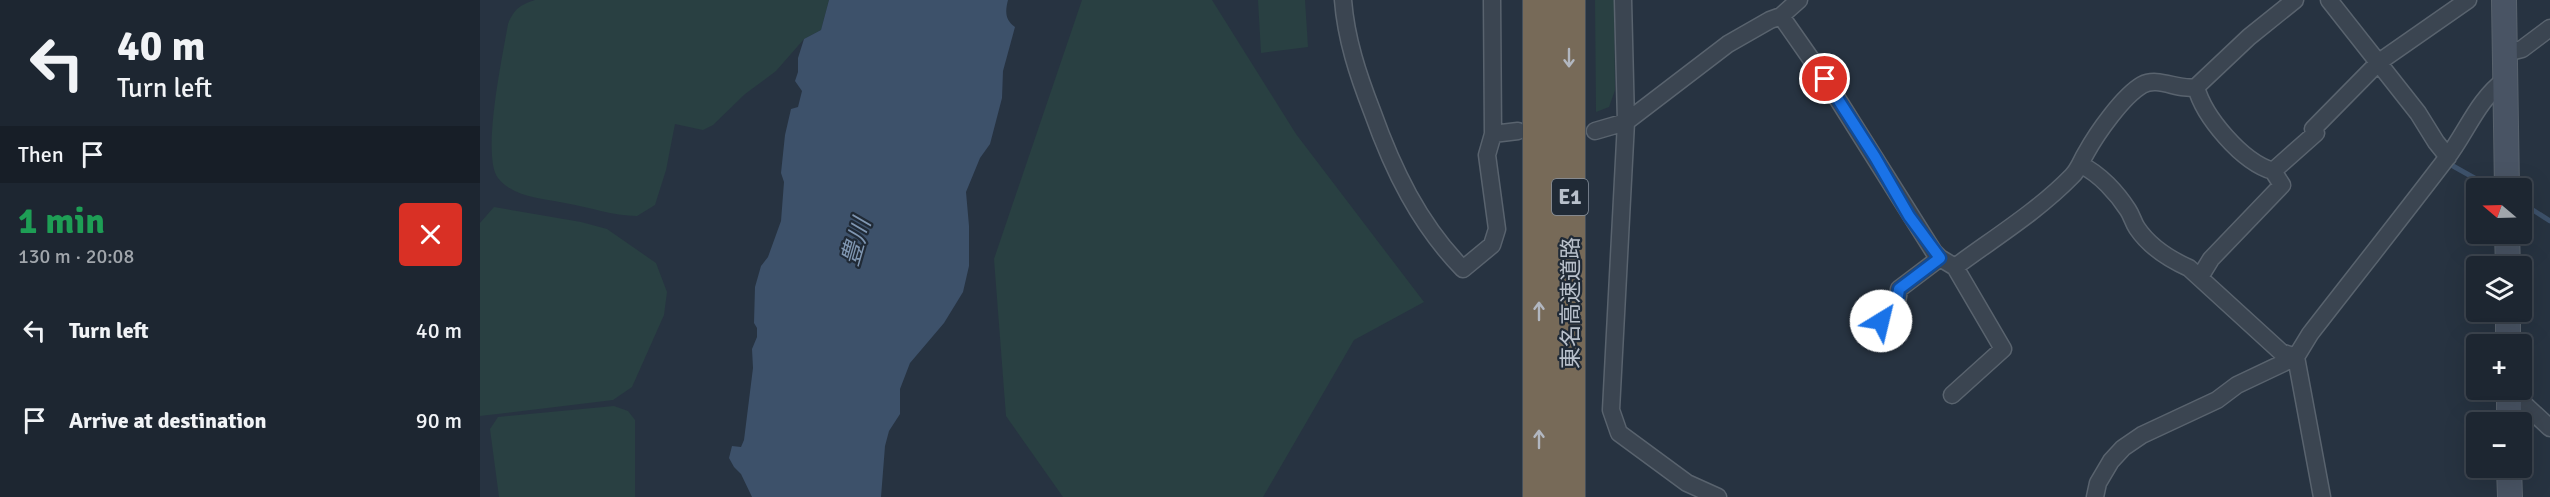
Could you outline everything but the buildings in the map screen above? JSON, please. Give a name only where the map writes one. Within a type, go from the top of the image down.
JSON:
[{"type":"highway","name":"東名高速道路","points":[[1539,0],[1539,497]]},
{"type":"highway","name":"東名高速道路","points":[[1569,0],[1571,394],[1569,497]]},
{"type":"main road","points":[[2504,0],[2507,178]]},
{"type":"main road","points":[[2510,478],[2510,497]]},
{"type":"street","points":[[1343,0],[1350,49],[1389,158],[1424,221],[1445,251],[1463,269],[1492,245],[1497,229],[1486,155],[1493,134],[1492,0]]},
{"type":"street","points":[[1623,0],[1626,122],[1611,410],[1619,433],[1687,483],[1718,497]]},
{"type":"street","points":[[1595,131],[1626,122],[1728,44],[1781,16],[1799,0]]},
{"type":"street","points":[[1955,267],[2024,217],[2072,176],[2081,165],[2085,153],[2123,102],[2143,85],[2167,84],[2186,89],[2196,87],[2249,37],[2295,0]]},
{"type":"street","points":[[2329,0],[2379,62],[2448,156]]},
{"type":"street","points":[[2273,171],[2316,133],[2313,129],[2379,62],[2468,0]]},
{"type":"street","points":[[1781,16],[1875,157],[1909,216],[1940,258],[1955,267],[2003,349],[1952,395]]},
{"type":"street","points":[[2506,53],[2522,49],[2550,28]]},
{"type":"street","points":[[2095,497],[2098,483],[2111,461],[2123,448],[2142,435],[2217,400],[2237,385],[2296,357],[2310,334],[2448,156],[2474,112],[2494,88],[2506,79]]},
{"type":"street","points":[[2196,87],[2212,120],[2235,148],[2266,169],[2273,171],[2282,185],[2211,259],[2200,277]]},
{"type":"street","points":[[1493,134],[1518,131]]},
{"type":"street","points":[[2081,165],[2093,171],[2113,191],[2128,210],[2138,229],[2156,249],[2200,277],[2281,352],[2296,357]]},
{"type":"street","points":[[1881,321],[1896,310],[1899,289],[1940,258]]},
{"type":"street","points":[[2296,357],[2322,497]]},
{"type":"street","points":[[2509,404],[2523,403],[2550,428]]},
{"type":"green space","points":[[535,0],[829,0],[821,30],[804,39],[776,71],[745,94],[713,125],[703,130],[675,124],[666,170],[655,205],[637,216],[628,216],[529,196],[511,189],[498,178],[493,166],[492,128],[508,24],[518,8]]},
{"type":"green space","points":[[1082,0],[1212,0],[1296,134],[1424,302],[1354,340],[1263,497],[1063,497],[1006,416],[994,259]]},
{"type":"green space","points":[[1258,0],[1305,0],[1308,47],[1261,53]]},
{"type":"green space","points":[[1595,0],[1614,0],[1615,90],[1609,107],[1596,112]]},
{"type":"green space","points":[[494,207],[581,222],[607,229],[656,263],[667,292],[664,315],[632,387],[613,400],[480,416],[480,223]]},
{"type":"green space","points":[[614,406],[628,411],[635,420],[635,497],[499,497],[490,429],[498,417]]},
{"type":"water","name":"豊川","points":[[829,0],[1008,0],[1007,15],[1009,22],[1015,27],[1003,71],[1002,98],[990,144],[980,158],[966,192],[969,266],[963,292],[944,323],[910,363],[900,389],[900,414],[889,431],[885,446],[881,497],[752,497],[741,474],[729,458],[732,446],[741,447],[744,440],[753,368],[752,349],[757,337],[757,328],[754,323],[755,287],[761,266],[768,257],[781,221],[784,182],[781,173],[785,135],[791,109],[798,107],[802,91],[795,81],[798,72],[798,58],[804,39],[821,30]]},
{"type":"waterway","points":[[2453,166],[2474,178]]},
{"type":"waterway","points":[[2532,209],[2550,221]]},
{"type":"route","points":[[1825,79],[1875,157],[1909,216],[1940,258],[1899,289],[1896,310],[1881,321]]}]
